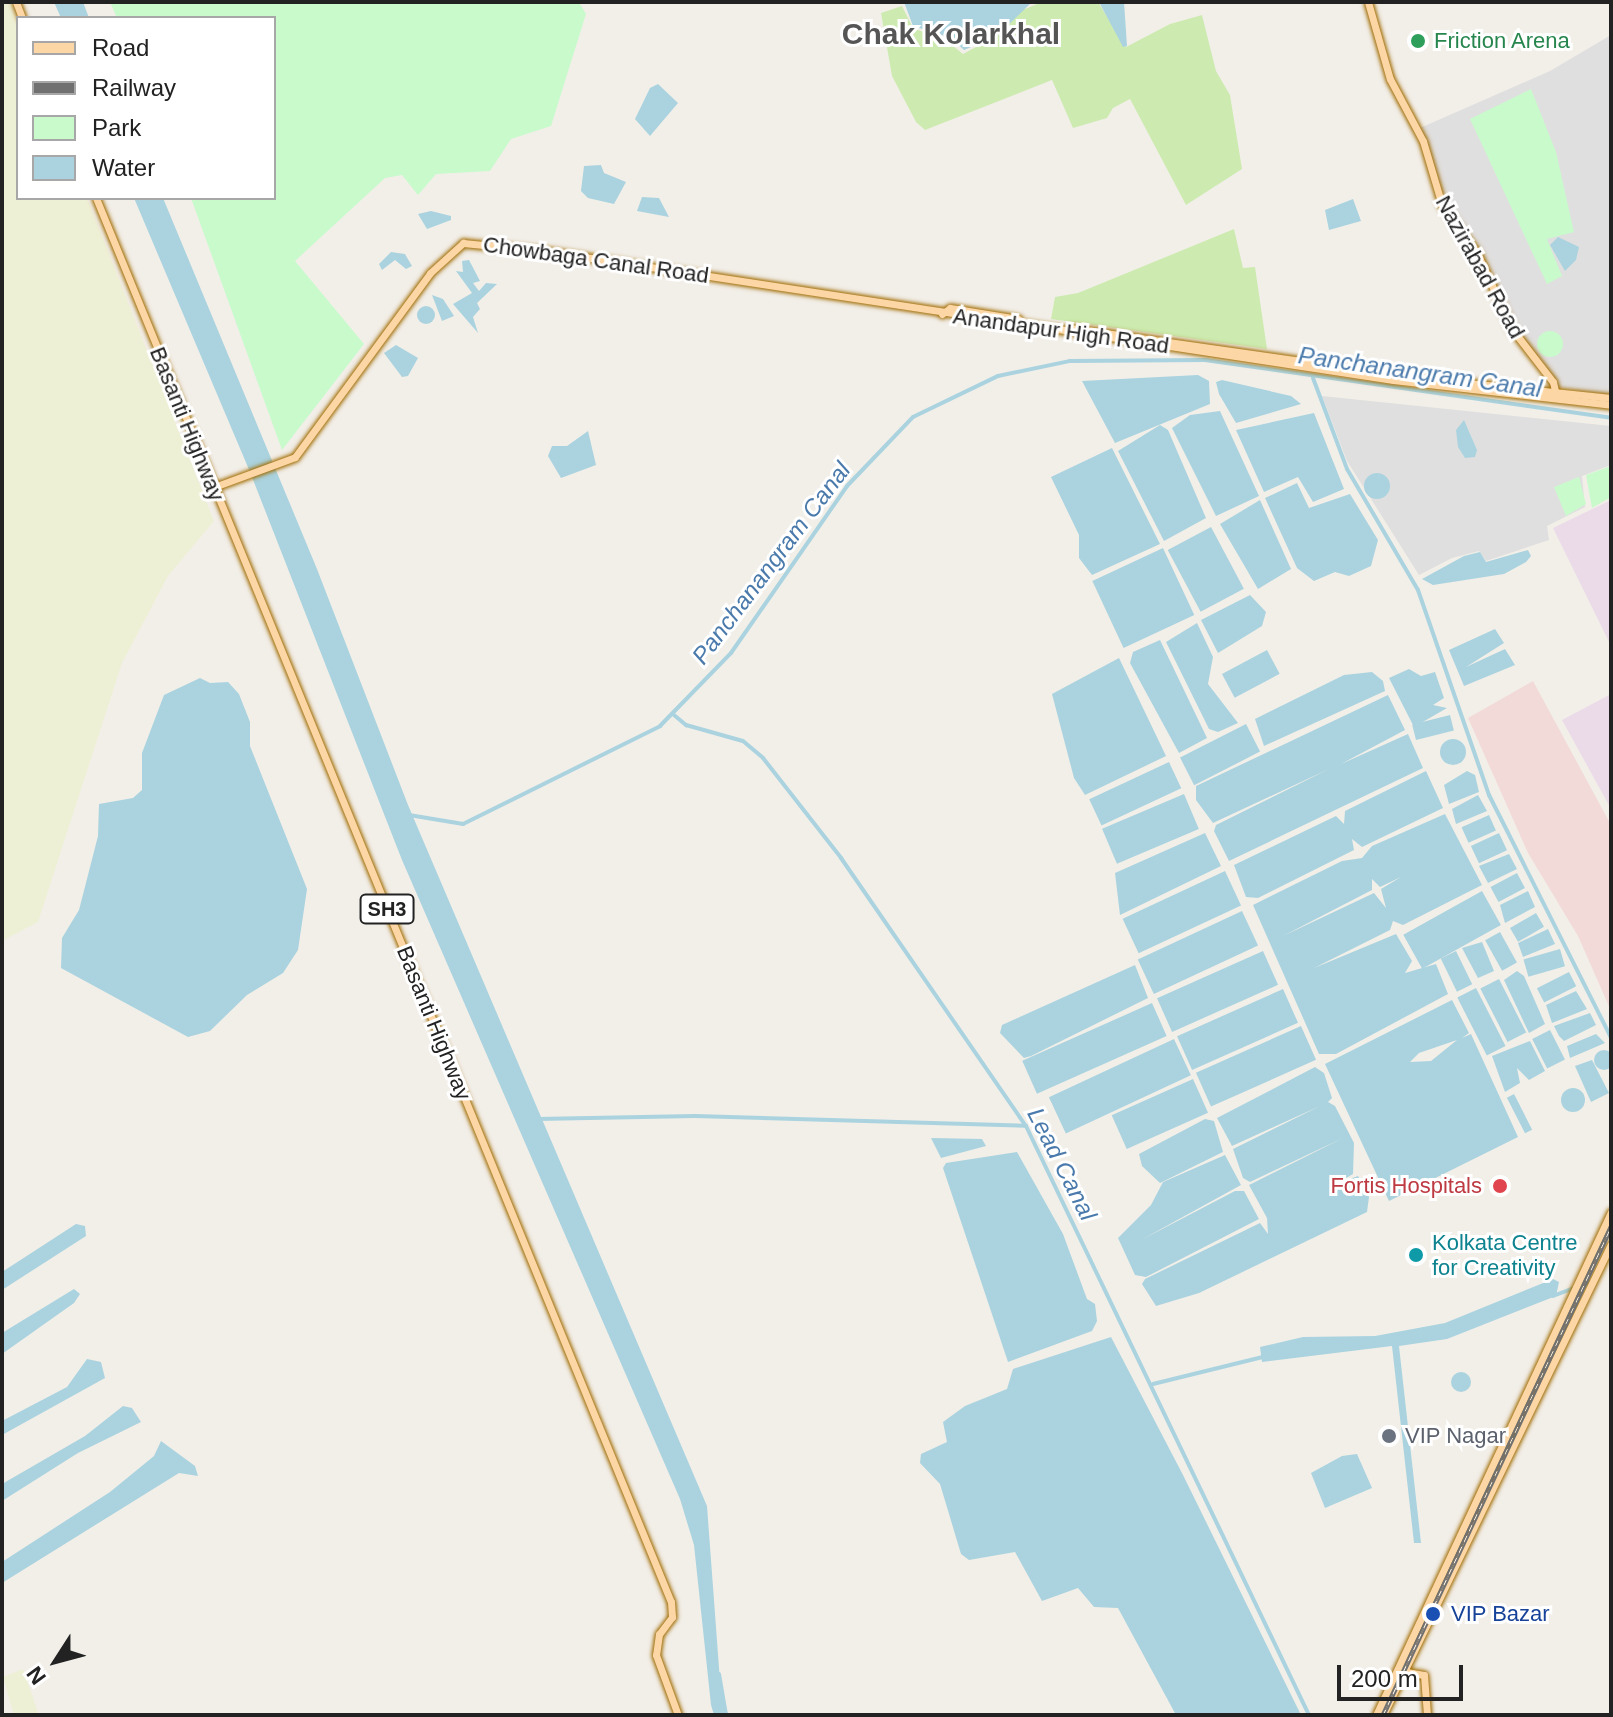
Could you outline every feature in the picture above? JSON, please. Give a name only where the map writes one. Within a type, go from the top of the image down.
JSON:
[{"type":"main road","name":"Nazirabad Road","points":[[1368,2],[1390,79],[1423,141],[1442,205],[1482,263],[1512,329],[1556,395]]},
{"type":"main road","name":"Basanti Highway","points":[[97,200],[671,1602],[668,1623],[656,1655],[678,1715]]},
{"type":"main road","name":"Chowbaga Canal Road","points":[[214,487],[295,457],[320,428],[430,273],[463,243],[545,251],[942,314]]},
{"type":"main road","name":"Anandapur High Road","points":[[942,314],[948,308],[965,309],[1611,405]]},
{"type":"main road","name":"Anandapur High Road","points":[[1556,395],[1611,398]]},
{"type":"main road","points":[[1383,1715],[1566,1301],[1611,1212]]},
{"type":"main road","points":[[1376,1715],[1402,1671],[1547,1367],[1599,1261],[1611,1244]]},
{"type":"main road","points":[[1402,1671],[1426,1677],[1427,1715]]},
{"type":"shaded area","points":[[1611,35],[1611,395],[1557,387],[1513,325],[1487,266],[1444,203],[1420,128],[1550,71]]},
{"type":"shaded area","points":[[1322,396],[1611,426],[1611,465],[1582,476],[1585,507],[1547,526],[1549,540],[1486,561],[1479,551],[1452,558],[1419,575],[1347,461]]},
{"type":"shaded area","points":[[1611,500],[1611,646],[1553,528]]},
{"type":"shaded area","points":[[1533,681],[1611,825],[1611,1011],[1578,936],[1528,853],[1468,718]]},
{"type":"shaded area","points":[[1611,694],[1611,809],[1562,720]]},
{"type":"green space","points":[[2,2],[10,2],[16,18],[16,200],[88,200],[214,521],[168,576],[122,663],[38,922],[2,941]]},
{"type":"green space","points":[[110,2],[579,2],[586,14],[551,126],[511,139],[490,171],[436,174],[418,195],[402,175],[385,178],[295,261],[364,344],[282,450],[192,200],[276,200],[276,16],[116,16]]},
{"type":"green space","points":[[1042,2],[1098,2],[1126,47],[1170,24],[1202,15],[1216,71],[1230,95],[1242,169],[1186,205],[1130,99],[1113,108],[1107,118],[1073,128],[1052,80],[925,130],[916,122],[892,76],[881,13],[902,6],[913,28],[947,41],[963,54],[1002,33],[1020,11]]},
{"type":"green space","points":[[1531,89],[1556,152],[1574,232],[1547,239],[1562,276],[1547,284],[1470,119]]},
{"type":"green space","points":[[1234,229],[1243,268],[1255,267],[1267,349],[1051,319],[1055,297],[1078,293]]},
{"type":"green space","points":[[1550,331],[1559,335],[1563,344],[1559,353],[1550,357],[1541,353],[1537,344],[1541,335]]},
{"type":"green space","points":[[1611,466],[1611,497],[1592,508],[1586,475]]},
{"type":"green space","points":[[1579,477],[1586,504],[1566,516],[1554,487]]},
{"type":"green space","points":[[23,1669],[39,1715],[14,1715],[3,1677]]},
{"type":"water","points":[[54,2],[83,2],[88,16],[60,16]]},
{"type":"water","points":[[904,2],[1032,2],[997,36],[964,50],[951,38],[913,26]]},
{"type":"water","points":[[1099,2],[1124,2],[1127,46],[1123,47]]},
{"type":"water","points":[[658,84],[678,103],[650,136],[635,119],[650,88]]},
{"type":"water","points":[[601,165],[604,173],[626,182],[614,204],[588,198],[581,191],[584,166]]},
{"type":"water","points":[[642,197],[659,198],[669,217],[637,211]]},
{"type":"water","points":[[1353,199],[1361,221],[1329,230],[1325,210]]},
{"type":"water","points":[[135,200],[164,200],[317,569],[408,805],[707,1506],[720,1681],[728,1715],[714,1715],[711,1705],[694,1545],[680,1499],[402,860],[250,472]]},
{"type":"water","points":[[431,211],[451,216],[451,220],[427,229],[418,214]]},
{"type":"water","points":[[1558,237],[1579,247],[1576,260],[1565,271],[1550,245]]},
{"type":"water","points":[[391,252],[405,254],[412,266],[406,269],[395,260],[382,270],[379,264]]},
{"type":"water","points":[[469,260],[480,281],[473,283],[479,291],[486,283],[497,284],[477,303],[480,309],[473,317],[478,333],[453,304],[472,293],[456,271],[463,272],[462,261]]},
{"type":"water","points":[[432,295],[443,299],[454,316],[442,321]]},
{"type":"water","points":[[422,306],[430,306],[435,315],[433,322],[422,324],[417,319],[417,311]]},
{"type":"water","points":[[396,345],[418,358],[408,376],[402,377],[384,353]]},
{"type":"water","points":[[1198,375],[1209,381],[1210,404],[1115,443],[1082,381]]},
{"type":"water","points":[[1222,380],[1291,396],[1301,404],[1236,423],[1219,394],[1216,382]]},
{"type":"water","points":[[1220,411],[1259,496],[1216,516],[1172,428],[1190,415]]},
{"type":"water","points":[[1314,413],[1344,489],[1313,502],[1298,477],[1264,492],[1236,430]]},
{"type":"water","points":[[1464,420],[1477,450],[1475,457],[1465,458],[1458,447],[1456,430]]},
{"type":"water","points":[[1160,425],[1168,430],[1206,518],[1164,541],[1118,451]]},
{"type":"water","points":[[588,431],[596,465],[561,478],[548,456],[552,446],[567,446]]},
{"type":"water","points":[[1112,448],[1160,544],[1092,575],[1079,558],[1079,535],[1051,477]]},
{"type":"water","points":[[1377,473],[1386,477],[1390,486],[1386,495],[1377,499],[1368,495],[1364,486],[1368,477]]},
{"type":"water","points":[[1297,483],[1309,508],[1350,494],[1378,540],[1371,566],[1349,576],[1335,572],[1314,581],[1297,568],[1265,498]]},
{"type":"water","points":[[1260,500],[1291,569],[1258,589],[1220,524]]},
{"type":"water","points":[[1211,527],[1244,589],[1201,612],[1168,550]]},
{"type":"water","points":[[1163,548],[1194,615],[1124,648],[1092,581]]},
{"type":"water","points":[[1528,550],[1531,556],[1526,562],[1504,574],[1433,585],[1422,579],[1464,556],[1480,552],[1486,562]]},
{"type":"water","points":[[1250,595],[1266,612],[1262,626],[1218,653],[1201,620]]},
{"type":"water","points":[[1197,623],[1213,657],[1208,684],[1238,723],[1218,732],[1209,729],[1166,642]]},
{"type":"water","points":[[1495,629],[1504,643],[1466,667],[1505,649],[1515,665],[1464,686],[1449,650]]},
{"type":"water","points":[[1160,640],[1207,738],[1179,753],[1130,663],[1133,652]]},
{"type":"water","points":[[1267,650],[1280,674],[1235,698],[1222,674]]},
{"type":"water","points":[[1119,658],[1166,756],[1085,795],[1074,778],[1052,694]]},
{"type":"water","points":[[1409,669],[1421,676],[1435,672],[1444,698],[1433,705],[1447,708],[1414,727],[1389,678]]},
{"type":"water","points":[[1372,672],[1383,681],[1385,691],[1264,746],[1255,719],[1344,675]]},
{"type":"water","points":[[200,678],[210,683],[228,682],[239,694],[250,722],[250,746],[307,889],[298,950],[283,973],[247,995],[210,1031],[188,1037],[61,968],[62,938],[79,910],[98,836],[99,804],[133,798],[142,790],[142,753],[164,695]]},
{"type":"water","points":[[1388,695],[1405,730],[1341,764],[1408,734],[1423,768],[1229,861],[1214,831],[1216,825],[1329,769],[1213,823],[1196,800],[1196,786]]},
{"type":"water","points":[[1450,715],[1454,731],[1416,740],[1412,724]]},
{"type":"water","points":[[1246,724],[1260,752],[1194,785],[1180,758]]},
{"type":"water","points":[[1453,739],[1462,743],[1466,752],[1462,761],[1453,765],[1444,761],[1440,752],[1444,743]]},
{"type":"water","points":[[1169,762],[1181,788],[1102,825],[1089,799]]},
{"type":"water","points":[[1426,771],[1443,808],[1362,847],[1352,839],[1354,850],[1258,898],[1246,897],[1234,865],[1336,816],[1344,824],[1345,811]]},
{"type":"water","points":[[1467,771],[1475,775],[1479,792],[1449,804],[1444,785]]},
{"type":"water","points":[[1184,794],[1199,829],[1117,864],[1102,829]]},
{"type":"water","points":[[1478,795],[1487,811],[1456,824],[1452,809]]},
{"type":"water","points":[[1445,814],[1482,885],[1403,925],[1393,921],[1390,930],[1314,968],[1396,934],[1412,961],[1405,973],[1436,964],[1448,994],[1336,1054],[1319,1054],[1253,905],[1342,861],[1362,858],[1372,846]],"holes":[[[1401,877],[1381,889],[1386,908],[1374,893],[1283,936],[1372,890],[1372,879],[1380,887]]]},
{"type":"water","points":[[1489,815],[1496,831],[1469,843],[1462,827]]},
{"type":"water","points":[[1205,833],[1221,866],[1120,915],[1115,873]]},
{"type":"water","points":[[1499,833],[1507,850],[1479,863],[1471,846]]},
{"type":"water","points":[[1509,854],[1517,869],[1488,883],[1479,866]]},
{"type":"water","points":[[1225,871],[1241,905],[1139,953],[1123,919]]},
{"type":"water","points":[[1517,873],[1525,888],[1498,902],[1491,887]]},
{"type":"water","points":[[1482,891],[1501,925],[1422,969],[1403,935]]},
{"type":"water","points":[[1528,891],[1535,907],[1505,923],[1500,905]]},
{"type":"water","points":[[1242,911],[1258,945],[1154,994],[1138,960]]},
{"type":"water","points":[[1536,913],[1544,927],[1518,942],[1510,928]]},
{"type":"water","points":[[1548,929],[1555,944],[1523,957],[1518,943]]},
{"type":"water","points":[[1500,932],[1517,963],[1502,971],[1485,940]]},
{"type":"water","points":[[1482,942],[1494,971],[1478,978],[1462,948]]},
{"type":"water","points":[[1560,949],[1565,966],[1528,977],[1523,959]]},
{"type":"water","points":[[1263,951],[1278,985],[1172,1032],[1157,998]]},
{"type":"water","points":[[1456,951],[1472,984],[1457,992],[1441,958]]},
{"type":"water","points":[[1135,965],[1148,998],[1024,1058],[1000,1033],[1002,1025]]},
{"type":"water","points":[[1517,971],[1524,976],[1545,1024],[1529,1033],[1504,980]]},
{"type":"water","points":[[1569,972],[1576,986],[1544,1003],[1537,988]]},
{"type":"water","points":[[1499,979],[1526,1032],[1508,1042],[1480,989]]},
{"type":"water","points":[[1476,988],[1506,1046],[1487,1055],[1457,998]]},
{"type":"water","points":[[1283,989],[1298,1023],[1192,1070],[1177,1036]]},
{"type":"water","points":[[1576,991],[1587,1009],[1552,1023],[1546,1005]]},
{"type":"water","points":[[1452,1000],[1469,1033],[1462,1038],[1471,1034],[1518,1137],[1389,1201],[1325,1064]],"holes":[[[1457,1040],[1431,1061],[1410,1062],[1419,1053]]]},
{"type":"water","points":[[1152,1003],[1167,1036],[1037,1094],[1022,1061]]},
{"type":"water","points":[[1590,1013],[1596,1025],[1564,1041],[1559,1036],[1554,1026]]},
{"type":"water","points":[[1301,1026],[1316,1060],[1211,1107],[1196,1073]]},
{"type":"water","points":[[1550,1030],[1565,1059],[1547,1068],[1532,1039]]},
{"type":"water","points":[[1596,1034],[1605,1043],[1570,1058],[1567,1046]]},
{"type":"water","points":[[1174,1039],[1191,1075],[1066,1134],[1049,1097]]},
{"type":"water","points":[[1530,1041],[1545,1071],[1529,1080],[1517,1068],[1520,1083],[1505,1092],[1492,1056]]},
{"type":"water","points":[[1604,1050],[1611,1053],[1614,1060],[1611,1067],[1604,1070],[1597,1067],[1594,1060],[1597,1053]]},
{"type":"water","points":[[1592,1060],[1609,1093],[1591,1102],[1575,1066]]},
{"type":"water","points":[[1315,1067],[1324,1073],[1332,1098],[1328,1102],[1335,1106],[1354,1143],[1353,1174],[1336,1184],[1358,1176],[1369,1197],[1367,1212],[1199,1293],[1156,1306],[1142,1284],[1145,1279],[1260,1223],[1268,1234],[1267,1218],[1249,1185],[1343,1138],[1250,1182],[1243,1178],[1233,1149],[1320,1106],[1232,1146],[1217,1118]]},
{"type":"water","points":[[1193,1079],[1208,1113],[1127,1149],[1112,1115]]},
{"type":"water","points":[[1573,1088],[1584,1095],[1585,1100],[1578,1111],[1573,1112],[1562,1105],[1561,1100],[1568,1089]]},
{"type":"water","points":[[1514,1094],[1532,1130],[1525,1133],[1507,1098]]},
{"type":"water","points":[[1205,1119],[1214,1121],[1223,1152],[1160,1183],[1142,1166],[1139,1154]]},
{"type":"water","points":[[931,1138],[982,1139],[986,1146],[941,1158]]},
{"type":"water","points":[[1017,1152],[1063,1234],[1087,1299],[1095,1304],[1097,1321],[1092,1331],[1008,1362],[943,1168],[946,1163]]},
{"type":"water","points":[[1225,1155],[1241,1185],[1141,1240],[1235,1191],[1244,1191],[1259,1219],[1146,1277],[1135,1275],[1118,1238],[1151,1205],[1163,1182]]},
{"type":"water","points":[[76,1224],[85,1226],[86,1236],[2,1290],[2,1272]]},
{"type":"water","points":[[1553,1279],[1559,1282],[1556,1296],[1447,1339],[1399,1346],[1421,1543],[1414,1543],[1392,1346],[1262,1362],[1260,1347],[1303,1337],[1375,1336],[1445,1323]]},
{"type":"water","points":[[74,1289],[80,1294],[74,1303],[2,1354],[2,1333]]},
{"type":"water","points":[[1111,1337],[1301,1715],[1176,1715],[1118,1608],[1094,1607],[1078,1588],[1042,1601],[1015,1552],[969,1560],[961,1554],[940,1484],[920,1463],[921,1454],[947,1442],[943,1422],[965,1406],[1007,1389],[1013,1369]]},
{"type":"water","points":[[87,1359],[101,1362],[105,1378],[2,1435],[2,1421],[67,1387]]},
{"type":"water","points":[[1461,1372],[1468,1375],[1471,1382],[1468,1389],[1461,1392],[1454,1389],[1451,1382],[1454,1375]]},
{"type":"water","points":[[123,1406],[132,1408],[141,1422],[78,1453],[2,1501],[2,1484],[85,1436]]},
{"type":"water","points":[[161,1441],[195,1466],[198,1476],[179,1473],[2,1583],[2,1562],[110,1492],[154,1456]]},
{"type":"water","points":[[1357,1454],[1372,1488],[1325,1508],[1311,1473],[1342,1456]]},
{"type":"waterway","name":"Panchanangram Canal","points":[[409,815],[463,824],[660,726],[731,653],[847,486],[913,417],[998,376],[1070,361],[1205,360],[1611,418]]},
{"type":"waterway","points":[[1313,378],[1347,469],[1418,590],[1489,795],[1611,1038]]},
{"type":"waterway","name":"Lead Canal","points":[[674,715],[686,725],[743,741],[763,758],[841,858],[1026,1126],[1309,1715]]},
{"type":"waterway","points":[[537,1119],[695,1116],[1026,1126]]},
{"type":"waterway","points":[[1553,1296],[1590,1282]]},
{"type":"waterway","points":[[1153,1384],[1263,1357]]},
{"type":"waterway","points":[[719,1674],[726,1715]]},
{"type":"railway","points":[[1383,1715],[1611,1227]]},
{"type":"place","name":"Friction Arena","points":[[1418,41]]},
{"type":"place","name":"Fortis Hospitals","points":[[1500,1186]]},
{"type":"place","name":"Kolkata Centre for Creativity","points":[[1416,1255]]},
{"type":"place","name":"VIP Nagar","points":[[1389,1436]]},
{"type":"place","name":"VIP Bazar","points":[[1433,1614]]},
{"type":"district","name":"Chak Kolarkhal","points":[[951,34]]}]
